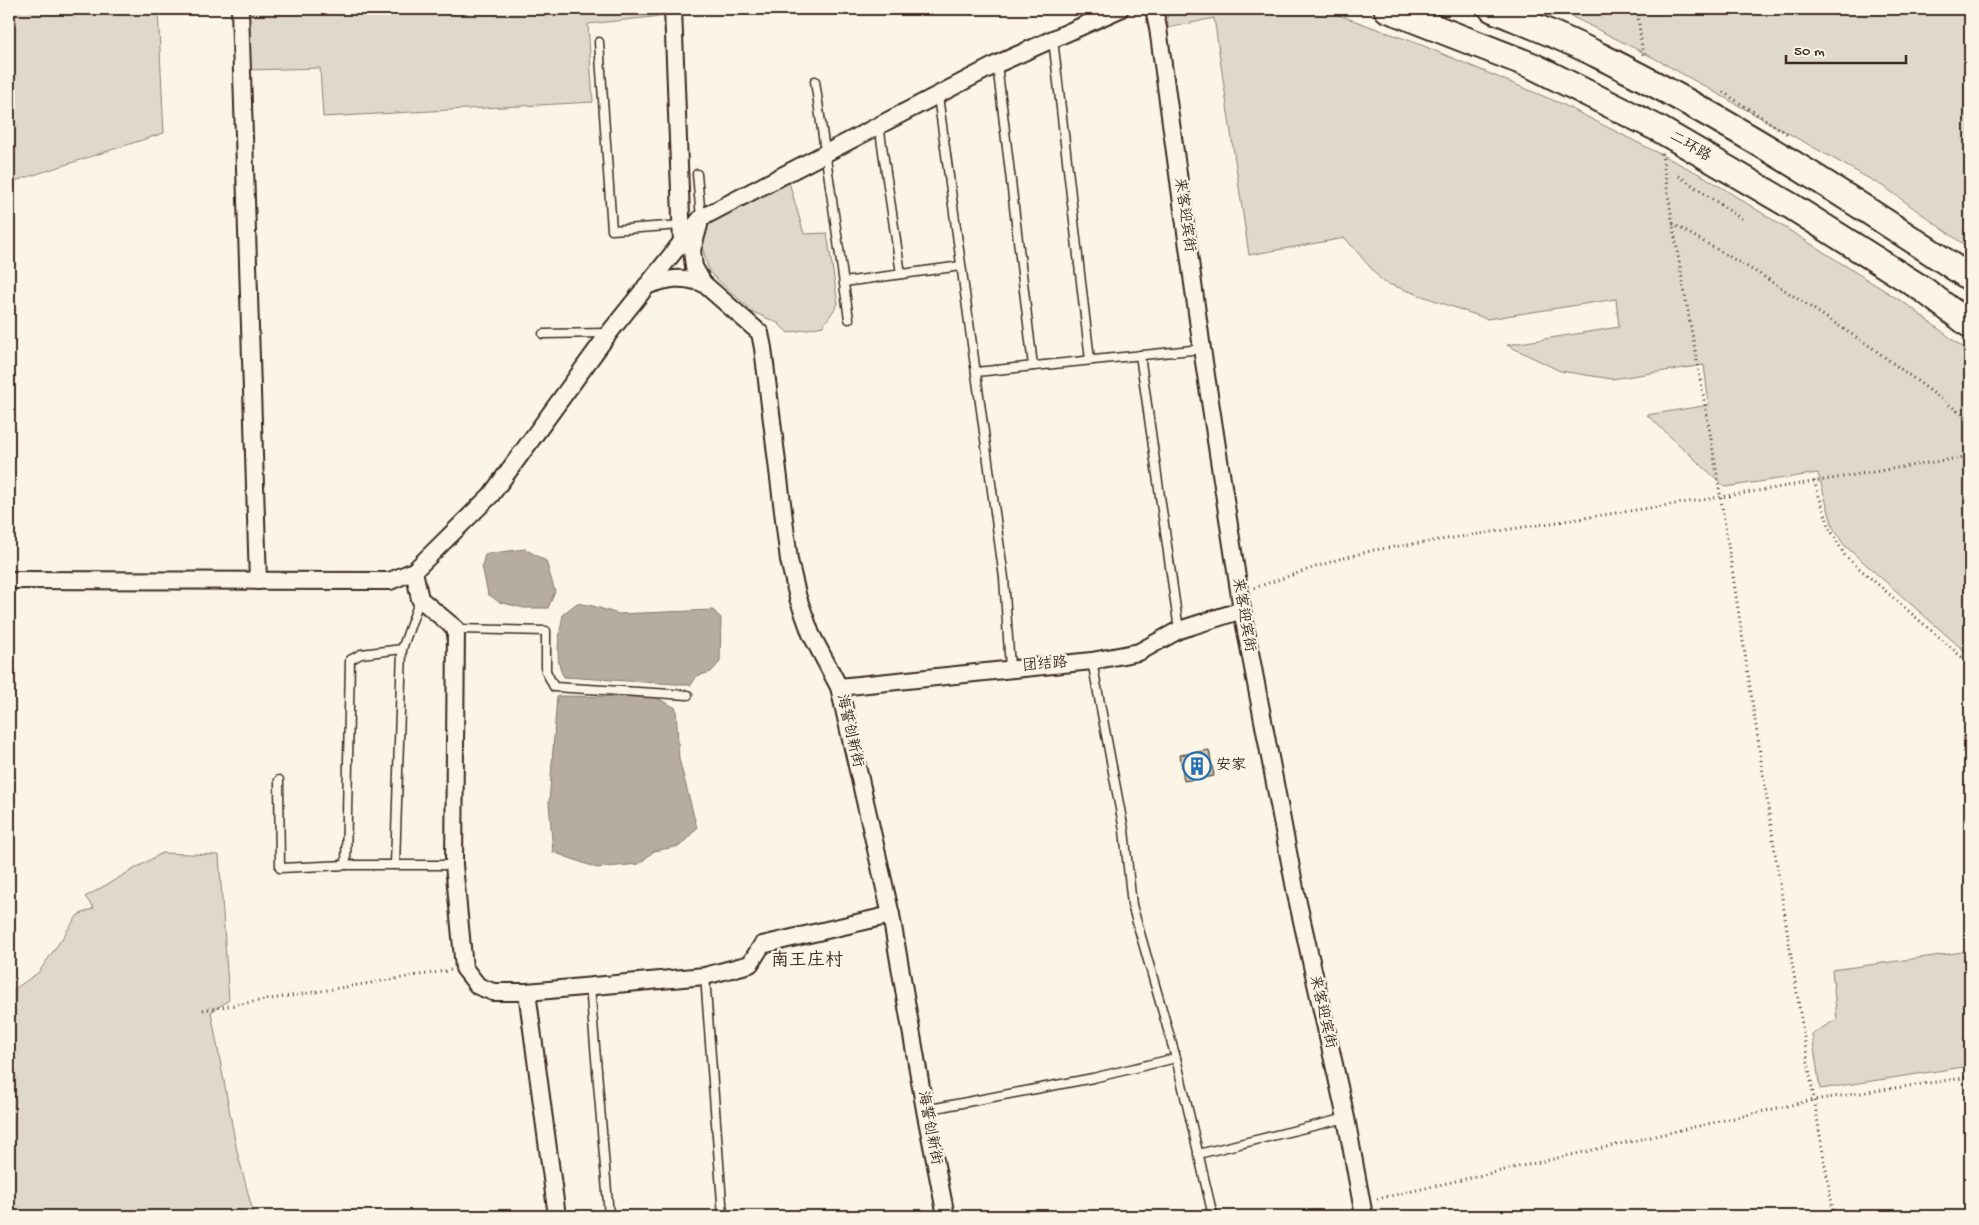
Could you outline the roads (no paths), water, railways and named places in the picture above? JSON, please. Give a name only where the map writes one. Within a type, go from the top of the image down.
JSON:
[{"type":"main road","name":"二环路","points":[[1387,9],[1533,66],[1659,129],[1791,206],[1924,290],[1970,325]]},
{"type":"main road","points":[[1492,9],[1599,56],[1733,127],[1859,204],[1970,278]]},
{"type":"street","points":[[240,9],[258,581]]},
{"type":"street","points":[[672,9],[682,243]]},
{"type":"street","points":[[9,580],[390,581],[414,571],[491,496],[609,333],[701,218],[997,64],[1053,37],[1120,9]]},
{"type":"street","name":"来客迎宾街","points":[[1154,9],[1239,593],[1296,894],[1346,1118],[1363,1209]]},
{"type":"street","name":"海誓创新街","points":[[701,218],[692,250],[694,267],[704,283],[760,333],[790,560],[798,598],[811,634],[839,687],[891,915],[925,1110],[946,1216]]},
{"type":"street","points":[[646,286],[669,278],[685,278],[704,283]]},
{"type":"street","points":[[414,571],[420,599],[456,629],[454,865],[464,968],[478,986],[494,992],[527,992],[705,976],[750,964],[762,945],[891,915]]},
{"type":"street","name":"团结路","points":[[839,687],[1092,661],[1139,652],[1179,630],[1242,610]]},
{"type":"street","points":[[527,992],[557,1216]]},
{"type":"lane","points":[[1053,37],[1090,360]]},
{"type":"lane","points":[[599,42],[612,230],[681,225]]},
{"type":"lane","points":[[997,64],[1033,366]]},
{"type":"lane","points":[[815,81],[849,320]]},
{"type":"lane","points":[[938,96],[1004,578],[1010,668]]},
{"type":"lane","points":[[879,125],[901,274]]},
{"type":"lane","points":[[697,174],[701,218]]},
{"type":"lane","points":[[844,282],[962,266]]},
{"type":"lane","points":[[543,334],[609,333]]},
{"type":"lane","points":[[976,372],[1202,349]]},
{"type":"lane","points":[[1140,355],[1179,630]]},
{"type":"lane","points":[[395,865],[402,649],[420,599]]},
{"type":"lane","points":[[456,629],[546,631],[546,670],[554,686],[688,695]]},
{"type":"lane","points":[[346,865],[350,660],[361,654],[402,649]]},
{"type":"lane","points":[[1092,661],[1124,830],[1132,905],[1176,1058],[1213,1216]]},
{"type":"lane","points":[[279,780],[280,868],[346,865],[454,865]]},
{"type":"lane","points":[[705,976],[723,1216]]},
{"type":"lane","points":[[590,986],[609,1216]]},
{"type":"lane","points":[[925,1110],[1093,1078],[1176,1058]]},
{"type":"lane","points":[[1198,1154],[1346,1118]]},
{"type":"place","name":"安家","points":[[1197,766]]},
{"type":"district","name":"南王庄村","points":[[807,961]]}]
